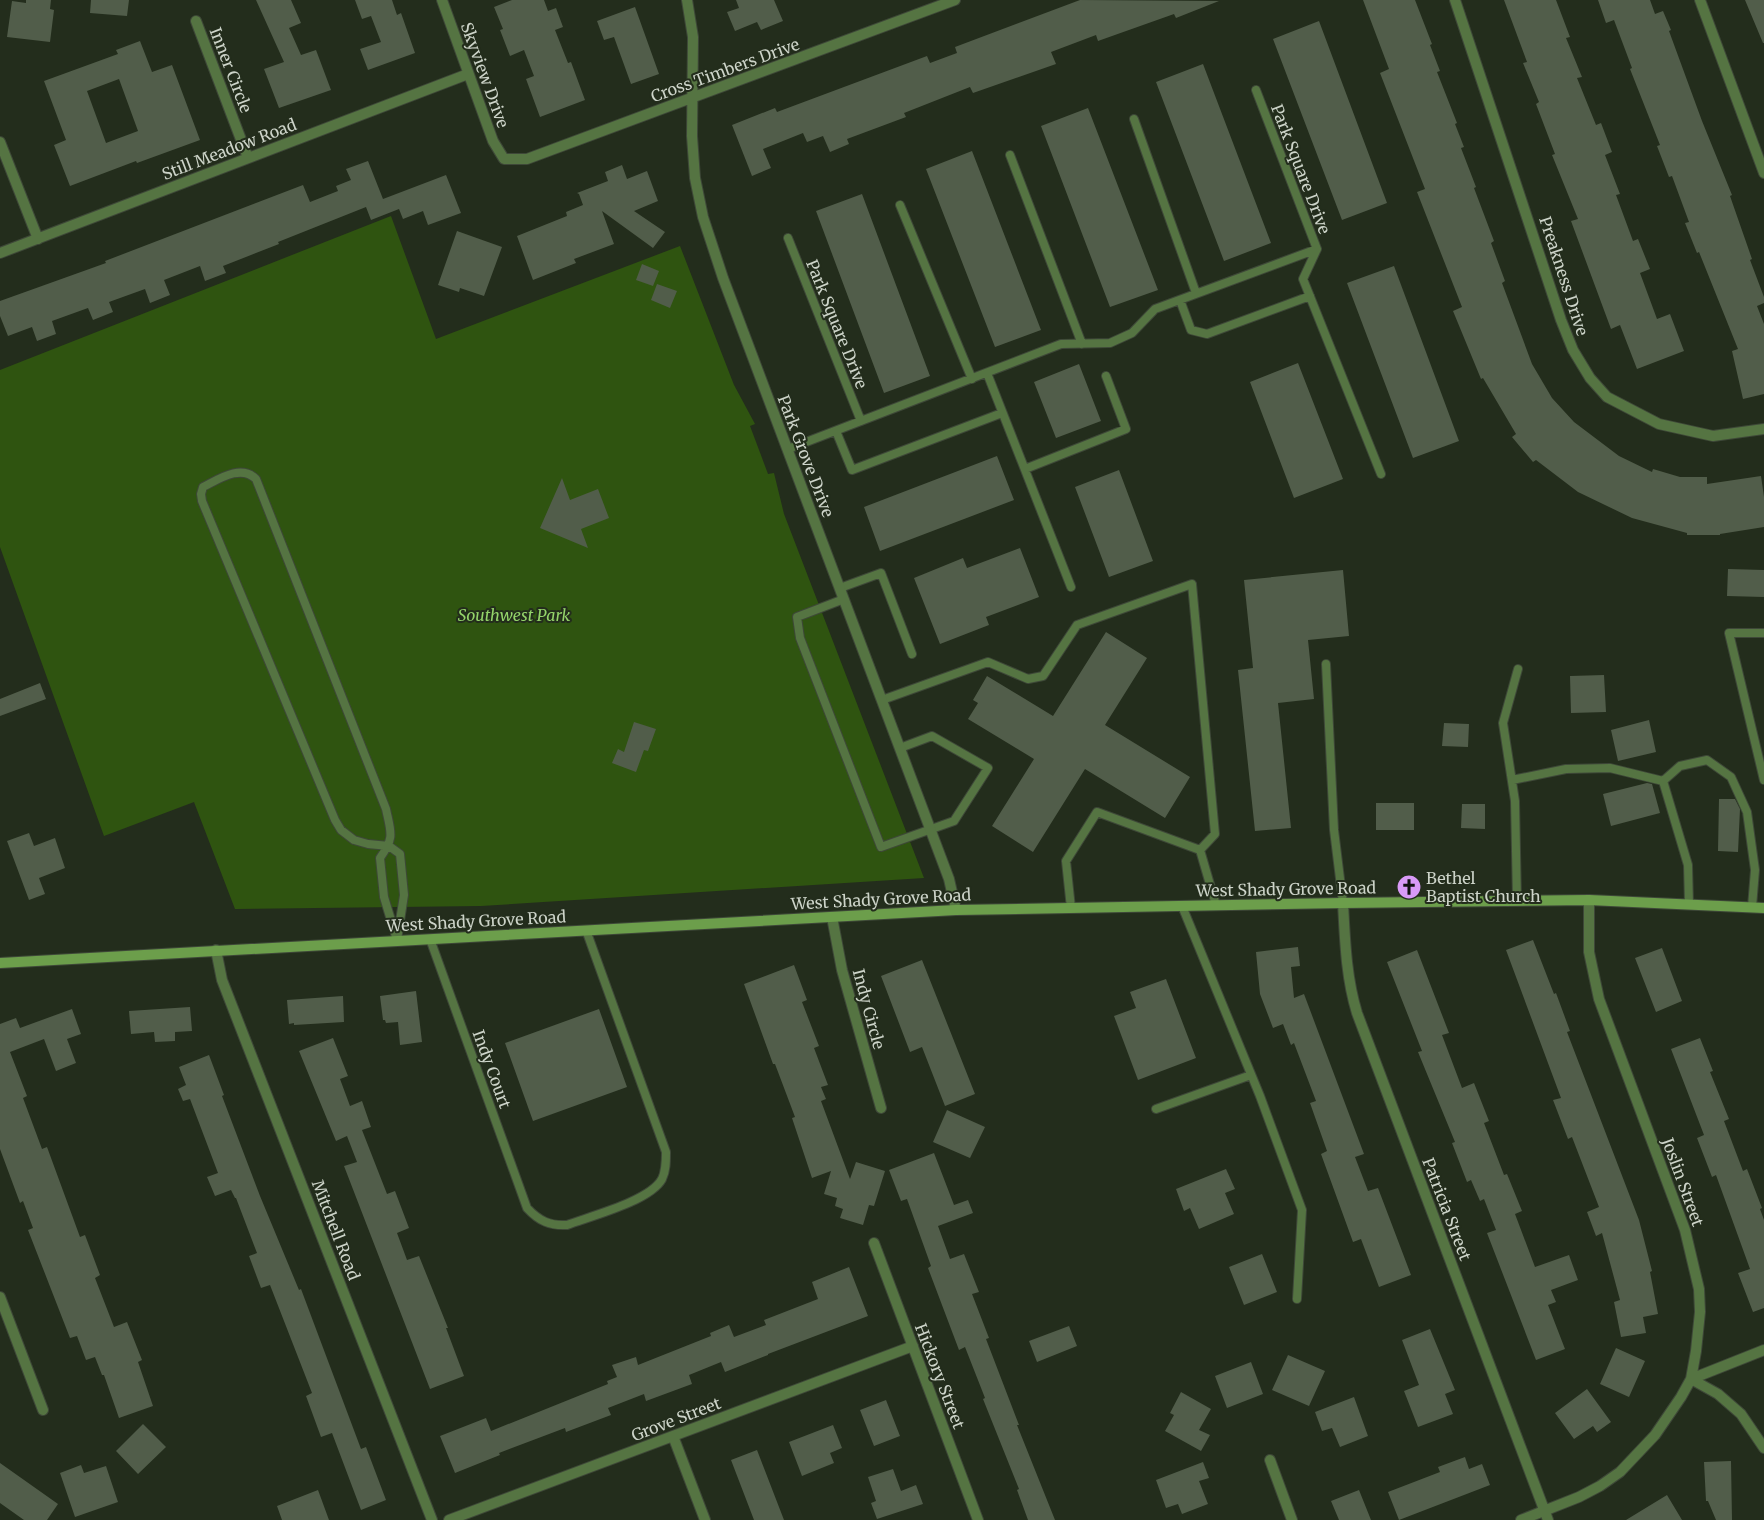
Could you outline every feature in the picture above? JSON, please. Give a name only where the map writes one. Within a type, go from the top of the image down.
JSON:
[{"type":"main road","name":"West Shady Grove Road","points":[[0,963],[956,910],[1589,900],[1764,908]]},
{"type":"street","name":"Skyview Drive","points":[[442,0],[493,141],[504,159]]},
{"type":"street","name":"Park Grove Drive","points":[[687,0],[693,37],[692,136],[695,178],[703,216],[724,278],[949,879],[956,910]]},
{"type":"street","name":"Cross Timbers Drive","points":[[504,159],[527,159],[954,0]]},
{"type":"street","name":"Preakness Drive","points":[[1456,0],[1561,320],[1572,350],[1590,378],[1607,397],[1659,424],[1713,436],[1764,429]]},
{"type":"street","points":[[1700,0],[1764,172]]},
{"type":"street","name":"Inner Circle","points":[[196,21],[248,158]]},
{"type":"street","name":"Still Meadow Road","points":[[0,253],[468,74]]},
{"type":"street","points":[[0,142],[38,239]]},
{"type":"street","name":"Joslin Street","points":[[1521,1520],[1546,1516],[1600,1486],[1620,1472],[1656,1435],[1672,1412],[1691,1379],[1696,1351],[1700,1312],[1699,1288],[1694,1264],[1685,1230],[1599,999],[1589,952],[1589,900]]},
{"type":"street","name":"Patricia Street","points":[[1343,903],[1348,973],[1355,1006],[1546,1516]]},
{"type":"street","name":"Indy Circle","points":[[832,916],[842,970],[881,1108]]},
{"type":"street","name":"Mitchell Road","points":[[216,950],[222,980],[432,1520]]},
{"type":"street","name":"Hickory Street","points":[[874,1243],[978,1520]]},
{"type":"street","points":[[0,1297],[43,1410]]},
{"type":"street","name":"Grove Street","points":[[449,1520],[913,1346]]},
{"type":"street","points":[[1691,1379],[1764,1350]]},
{"type":"street","points":[[1691,1379],[1718,1394],[1741,1414],[1764,1448]]},
{"type":"street","points":[[673,1436],[705,1520]]},
{"type":"street","points":[[1270,1460],[1292,1520]]},
{"type":"lane","name":"Park Square Drive","points":[[788,449],[1061,344],[1110,343],[1132,333],[1154,308],[1317,249],[1256,90]]},
{"type":"lane","points":[[1134,119],[1196,293]]},
{"type":"lane","points":[[1010,155],[1082,344]]},
{"type":"lane","points":[[900,205],[972,379]]},
{"type":"lane","name":"Park Square Drive","points":[[788,238],[861,421]]},
{"type":"lane","points":[[1317,249],[1303,279],[1381,474]]},
{"type":"lane","points":[[1180,300],[1191,330],[1207,334],[1310,296]]},
{"type":"lane","points":[[987,373],[1071,587]]},
{"type":"lane","points":[[1025,469],[1126,429],[1106,376]]},
{"type":"lane","points":[[836,431],[852,470],[1002,413]]},
{"type":"lane","points":[[398,940],[384,897],[380,858],[389,846],[391,834],[386,810],[256,479],[246,472],[236,472],[204,486],[201,494],[202,500],[335,820],[341,830],[354,840],[368,844],[389,846],[400,854],[404,895],[398,940]]},
{"type":"lane","points":[[840,588],[881,574],[912,654]]},
{"type":"lane","points":[[882,700],[988,662],[1028,679],[1043,676],[1077,626],[1192,584],[1215,834],[1200,850]]},
{"type":"lane","points":[[844,599],[797,617],[800,638],[881,847],[954,821],[988,768],[932,736],[900,748]]},
{"type":"lane","points":[[1763,776],[1729,633],[1764,633]]},
{"type":"lane","points":[[1326,664],[1334,830],[1343,903]]},
{"type":"lane","points":[[1517,901],[1515,801],[1503,723],[1518,668]]},
{"type":"lane","points":[[1663,781],[1680,766],[1707,760],[1731,777],[1747,812],[1755,870],[1752,907]]},
{"type":"lane","points":[[1512,780],[1566,769],[1610,768],[1663,781]]},
{"type":"lane","points":[[1663,781],[1688,864],[1690,904]]},
{"type":"lane","points":[[1072,908],[1066,861],[1097,812],[1200,850]]},
{"type":"lane","points":[[1200,850],[1216,905]]},
{"type":"lane","points":[[1182,906],[1251,1075],[1302,1210],[1296,1299]]},
{"type":"lane","name":"Indy Court","points":[[430,939],[527,1208],[535,1217],[545,1223],[556,1226],[567,1225],[642,1197],[653,1190],[662,1179],[666,1166],[666,1152],[586,930]]},
{"type":"lane","points":[[1156,1108],[1251,1075]]},
{"type":"green space","name":"Southwest Park","points":[[391,216],[436,339],[680,246],[734,385],[755,424],[750,426],[768,474],[774,473],[784,514],[924,878],[481,906],[235,909],[194,802],[104,836],[0,547],[0,370]]},
{"type":"building","points":[[26,0],[51,0],[50,9],[54,10],[50,42],[7,37],[12,1],[26,3]]},
{"type":"building","points":[[91,0],[129,0],[127,16],[90,13]]},
{"type":"building","points":[[256,0],[291,0],[301,23],[289,28],[301,55],[316,50],[331,90],[279,108],[264,69],[284,62]]},
{"type":"building","points":[[355,0],[392,0],[397,15],[401,13],[415,53],[368,70],[360,49],[381,42],[371,16],[362,19]]},
{"type":"building","points":[[512,0],[544,0],[548,11],[556,8],[563,27],[555,30],[568,63],[571,62],[585,100],[540,117],[526,79],[534,76],[524,50],[510,56],[500,30],[503,29],[494,7]]},
{"type":"building","points":[[736,0],[774,0],[783,21],[761,30],[757,22],[735,31],[727,12],[739,8]]},
{"type":"building","points":[[1080,0],[1219,1],[1176,18],[1174,14],[1098,41],[1096,35],[1051,52],[1056,64],[973,93],[970,87],[904,113],[906,117],[847,139],[849,144],[830,152],[823,136],[807,142],[803,133],[763,149],[771,168],[752,176],[732,125],[775,108],[777,112],[927,56],[930,63],[957,53],[955,47]]},
{"type":"building","points":[[1363,0],[1415,0],[1432,44],[1430,45],[1440,71],[1437,72],[1457,123],[1455,124],[1464,147],[1461,148],[1476,187],[1474,188],[1494,241],[1491,243],[1505,281],[1502,283],[1532,364],[1552,398],[1574,422],[1619,456],[1652,472],[1653,469],[1680,477],[1707,477],[1707,484],[1761,476],[1764,497],[1764,527],[1720,535],[1687,535],[1687,533],[1632,518],[1578,492],[1536,460],[1533,462],[1512,437],[1516,434],[1483,378],[1481,379],[1453,311],[1462,307],[1417,192],[1425,189],[1380,73],[1389,69]]},
{"type":"building","points":[[1504,0],[1556,0],[1570,37],[1566,38],[1582,77],[1577,78],[1596,125],[1601,123],[1612,152],[1605,155],[1620,194],[1616,195],[1633,241],[1638,239],[1650,269],[1640,273],[1657,319],[1670,314],[1684,351],[1637,369],[1620,325],[1611,329],[1571,221],[1578,219],[1552,155],[1555,154],[1536,104],[1539,102],[1523,63],[1527,62]]},
{"type":"building","points":[[1598,0],[1650,0],[1655,14],[1663,11],[1702,121],[1732,195],[1730,196],[1752,259],[1750,260],[1764,297],[1764,303],[1757,306],[1764,324],[1764,394],[1743,399],[1732,351],[1738,349],[1699,252],[1697,253],[1685,223],[1689,222],[1672,176],[1669,177],[1657,146],[1660,145],[1630,69],[1632,68],[1614,20],[1606,23]]},
{"type":"building","points":[[1745,0],[1764,0],[1764,43],[1763,43]]},
{"type":"building","points":[[635,7],[659,74],[631,84],[614,37],[604,40],[597,21]]},
{"type":"building","points":[[1319,21],[1387,203],[1342,220],[1273,39]]},
{"type":"building","points":[[140,41],[152,72],[172,65],[200,140],[137,163],[136,161],[70,186],[54,145],[66,140],[44,81],[118,54],[116,50]],"holes":[[[119,79],[138,131],[106,143],[87,91]]]},
{"type":"building","points":[[1203,64],[1271,243],[1224,261],[1156,82]]},
{"type":"building","points":[[1088,108],[1158,290],[1110,307],[1041,126]]},
{"type":"building","points":[[972,151],[1041,330],[995,347],[926,169]]},
{"type":"building","points":[[368,161],[383,199],[446,175],[461,213],[428,225],[423,211],[403,219],[399,209],[371,220],[366,207],[223,266],[226,273],[205,281],[200,266],[164,280],[170,295],[150,303],[145,289],[109,302],[113,312],[93,320],[88,308],[52,321],[56,334],[37,341],[32,327],[8,336],[0,316],[0,301],[106,263],[105,261],[303,185],[310,202],[338,191],[336,186],[351,180],[346,169]]},
{"type":"building","points":[[622,165],[627,179],[647,171],[658,201],[634,211],[665,232],[653,248],[602,211],[614,244],[574,259],[576,263],[533,280],[517,236],[567,216],[566,212],[583,205],[577,193],[608,181],[605,172]]},
{"type":"building","points":[[862,194],[930,376],[884,393],[816,211]]},
{"type":"building","points":[[457,231],[502,247],[484,296],[460,288],[459,292],[438,285]]},
{"type":"building","points":[[642,264],[659,271],[653,286],[636,280]]},
{"type":"building","points":[[1394,266],[1459,441],[1413,458],[1347,283]]},
{"type":"building","points":[[657,284],[677,291],[670,308],[651,300]]},
{"type":"building","points":[[1298,363],[1343,479],[1294,498],[1250,382]]},
{"type":"building","points":[[1079,364],[1101,421],[1056,438],[1034,382]]},
{"type":"building","points":[[997,456],[1014,500],[880,551],[864,507]]},
{"type":"building","points":[[1119,470],[1153,561],[1109,577],[1075,487]]},
{"type":"building","points":[[562,478],[570,500],[598,489],[609,518],[581,529],[588,548],[540,528]]},
{"type":"building","points":[[1020,548],[1039,597],[986,617],[989,625],[940,644],[914,578],[963,558],[967,568]]},
{"type":"building","points":[[1728,569],[1764,570],[1764,597],[1727,596]]},
{"type":"building","points":[[1343,570],[1349,636],[1308,640],[1314,699],[1278,703],[1291,828],[1255,831],[1238,670],[1253,668],[1244,580]]},
{"type":"building","points":[[1106,632],[1147,658],[1105,725],[1190,777],[1165,818],[1085,769],[1033,852],[992,826],[1034,759],[968,719],[978,703],[973,700],[987,676],[1053,716]]},
{"type":"building","points":[[1604,675],[1606,712],[1571,713],[1570,676]]},
{"type":"building","points":[[40,683],[46,699],[0,716],[0,699]]},
{"type":"building","points":[[1649,720],[1656,752],[1618,761],[1611,730]]},
{"type":"building","points":[[634,722],[656,729],[648,751],[644,750],[636,772],[612,763],[618,749],[624,752]]},
{"type":"building","points":[[1444,723],[1469,724],[1468,747],[1442,746]]},
{"type":"building","points":[[1647,783],[1652,784],[1660,813],[1611,826],[1603,794]]},
{"type":"building","points":[[1719,799],[1735,799],[1740,809],[1738,852],[1718,851]]},
{"type":"building","points":[[1376,803],[1414,803],[1414,830],[1376,830]]},
{"type":"building","points":[[1462,804],[1485,804],[1485,829],[1461,828]]},
{"type":"building","points":[[29,833],[34,846],[55,838],[65,868],[39,878],[45,894],[29,900],[7,841]]},
{"type":"building","points":[[1533,940],[1554,994],[1556,993],[1570,1031],[1567,1032],[1639,1220],[1652,1271],[1650,1272],[1658,1314],[1643,1317],[1646,1333],[1621,1337],[1614,1302],[1620,1300],[1602,1233],[1596,1236],[1587,1212],[1599,1207],[1572,1137],[1568,1139],[1553,1100],[1561,1098],[1506,950]]},
{"type":"building","points":[[1298,947],[1300,966],[1291,967],[1294,998],[1304,994],[1364,1154],[1355,1157],[1368,1191],[1378,1188],[1411,1275],[1379,1287],[1361,1239],[1353,1242],[1321,1154],[1327,1151],[1310,1103],[1316,1101],[1294,1043],[1291,1045],[1283,1024],[1273,1028],[1260,994],[1256,952]]},
{"type":"building","points":[[1662,948],[1682,1001],[1656,1012],[1635,958]]},
{"type":"building","points":[[1417,950],[1449,1033],[1442,1035],[1462,1088],[1474,1083],[1489,1121],[1484,1123],[1504,1175],[1507,1174],[1522,1211],[1515,1214],[1535,1267],[1569,1255],[1578,1280],[1551,1290],[1556,1302],[1548,1305],[1565,1349],[1536,1360],[1487,1233],[1496,1230],[1484,1199],[1480,1201],[1471,1180],[1467,1182],[1452,1143],[1455,1142],[1418,1052],[1422,1051],[1387,962]]},
{"type":"building","points":[[922,960],[975,1094],[945,1106],[922,1047],[910,1052],[881,976]]},
{"type":"building","points":[[794,965],[807,1000],[802,1002],[819,1046],[814,1048],[828,1085],[821,1087],[826,1099],[821,1101],[850,1179],[856,1162],[885,1171],[874,1206],[869,1205],[863,1225],[840,1218],[843,1209],[835,1206],[837,1198],[824,1194],[831,1171],[812,1178],[792,1118],[795,1117],[775,1064],[773,1064],[744,984]]},
{"type":"building","points":[[1166,979],[1196,1058],[1138,1080],[1114,1016],[1136,1008],[1130,992]]},
{"type":"building","points":[[416,991],[422,1042],[400,1045],[398,1022],[386,1023],[383,1020],[380,996]]},
{"type":"building","points":[[343,996],[344,1022],[289,1024],[287,1000]]},
{"type":"building","points":[[190,1007],[192,1031],[175,1032],[175,1041],[155,1042],[154,1032],[131,1034],[129,1011]]},
{"type":"building","points":[[72,1009],[81,1034],[67,1039],[76,1063],[56,1071],[44,1039],[10,1052],[27,1096],[23,1098],[42,1149],[47,1147],[80,1237],[85,1235],[100,1275],[95,1278],[114,1327],[127,1322],[142,1360],[138,1362],[153,1406],[119,1418],[104,1375],[102,1375],[95,1357],[86,1360],[77,1336],[70,1338],[28,1230],[33,1228],[23,1201],[20,1203],[0,1149],[0,1024],[16,1018],[20,1028]]},
{"type":"building","points":[[599,1009],[627,1087],[533,1121],[505,1043]]},
{"type":"building","points":[[333,1038],[348,1076],[340,1079],[350,1106],[362,1101],[371,1127],[362,1130],[387,1194],[395,1191],[409,1228],[397,1233],[407,1260],[419,1256],[448,1328],[446,1328],[464,1376],[430,1389],[344,1166],[357,1162],[347,1136],[336,1141],[299,1051]]},
{"type":"building","points":[[1700,1038],[1713,1071],[1710,1072],[1729,1119],[1724,1121],[1743,1171],[1747,1169],[1762,1208],[1760,1209],[1764,1220],[1764,1308],[1753,1312],[1738,1273],[1750,1269],[1716,1175],[1712,1177],[1697,1138],[1704,1135],[1671,1049]]},
{"type":"building","points":[[209,1055],[224,1095],[222,1096],[260,1196],[299,1290],[301,1289],[361,1449],[366,1447],[386,1500],[361,1510],[332,1433],[321,1437],[306,1396],[312,1393],[270,1285],[261,1288],[249,1256],[257,1253],[236,1198],[231,1190],[215,1196],[207,1177],[218,1173],[190,1099],[183,1101],[178,1089],[186,1085],[179,1067]]},
{"type":"building","points":[[947,1110],[985,1127],[970,1158],[933,1142]]},
{"type":"building","points":[[934,1153],[954,1205],[968,1200],[973,1213],[938,1226],[950,1259],[964,1254],[979,1292],[972,1294],[989,1338],[986,1339],[1019,1425],[1017,1425],[1055,1520],[1028,1520],[1017,1490],[1019,1489],[983,1399],[985,1398],[965,1347],[959,1350],[928,1268],[931,1266],[907,1199],[901,1201],[889,1170]]},
{"type":"building","points":[[1226,1169],[1235,1189],[1225,1193],[1234,1214],[1199,1229],[1190,1208],[1184,1211],[1176,1189]]},
{"type":"building","points":[[1262,1254],[1277,1292],[1244,1305],[1229,1267]]},
{"type":"building","points":[[849,1267],[868,1316],[725,1372],[721,1362],[689,1375],[692,1384],[646,1401],[644,1394],[608,1408],[611,1415],[566,1432],[565,1428],[499,1453],[500,1455],[455,1473],[440,1436],[486,1418],[491,1431],[608,1384],[607,1381],[617,1377],[612,1365],[636,1357],[638,1365],[711,1336],[710,1333],[729,1325],[734,1337],[766,1325],[764,1320],[818,1299],[812,1282]]},
{"type":"building","points":[[1069,1326],[1077,1346],[1037,1362],[1029,1341]]},
{"type":"building","points":[[1430,1329],[1455,1390],[1445,1394],[1453,1414],[1418,1427],[1404,1391],[1419,1385],[1402,1340]]},
{"type":"building","points":[[1616,1348],[1645,1361],[1629,1397],[1600,1384]]},
{"type":"building","points":[[1288,1355],[1325,1371],[1309,1406],[1272,1390]]},
{"type":"building","points":[[1251,1362],[1263,1394],[1227,1408],[1215,1376]]},
{"type":"building","points":[[1587,1389],[1611,1422],[1597,1432],[1593,1426],[1574,1439],[1555,1413]]},
{"type":"building","points":[[1181,1392],[1211,1409],[1199,1430],[1210,1435],[1201,1451],[1165,1431],[1174,1415],[1170,1413]]},
{"type":"building","points":[[1354,1397],[1368,1436],[1340,1447],[1332,1428],[1322,1431],[1315,1412]]},
{"type":"building","points":[[886,1400],[900,1436],[874,1446],[860,1410]]},
{"type":"building","points":[[143,1424],[166,1447],[138,1474],[116,1451]]},
{"type":"building","points":[[833,1425],[842,1448],[830,1453],[834,1463],[802,1476],[789,1442]]},
{"type":"building","points":[[757,1450],[784,1520],[754,1520],[731,1460]]},
{"type":"building","points":[[1465,1457],[1469,1469],[1482,1464],[1490,1485],[1399,1520],[1388,1492],[1440,1472],[1438,1467]]},
{"type":"building","points":[[1731,1461],[1732,1520],[1716,1520],[1708,1501],[1706,1501],[1704,1462]]},
{"type":"building","points":[[1203,1462],[1209,1478],[1199,1481],[1208,1504],[1182,1514],[1178,1504],[1166,1508],[1156,1480]]},
{"type":"building","points":[[0,1463],[58,1504],[47,1520],[24,1520],[0,1503]]},
{"type":"building","points":[[81,1465],[84,1473],[106,1466],[118,1502],[75,1517],[60,1473]]},
{"type":"building","points":[[893,1469],[901,1491],[916,1485],[923,1504],[877,1519],[871,1503],[876,1501],[868,1477]]},
{"type":"building","points":[[318,1490],[329,1520],[282,1520],[277,1506]]},
{"type":"building","points":[[1359,1490],[1371,1520],[1339,1520],[1331,1501]]},
{"type":"building","points":[[1667,1495],[1682,1520],[1626,1520]]},
{"type":"place","name":"Bethel Baptist Church","points":[[1409,887]]}]
